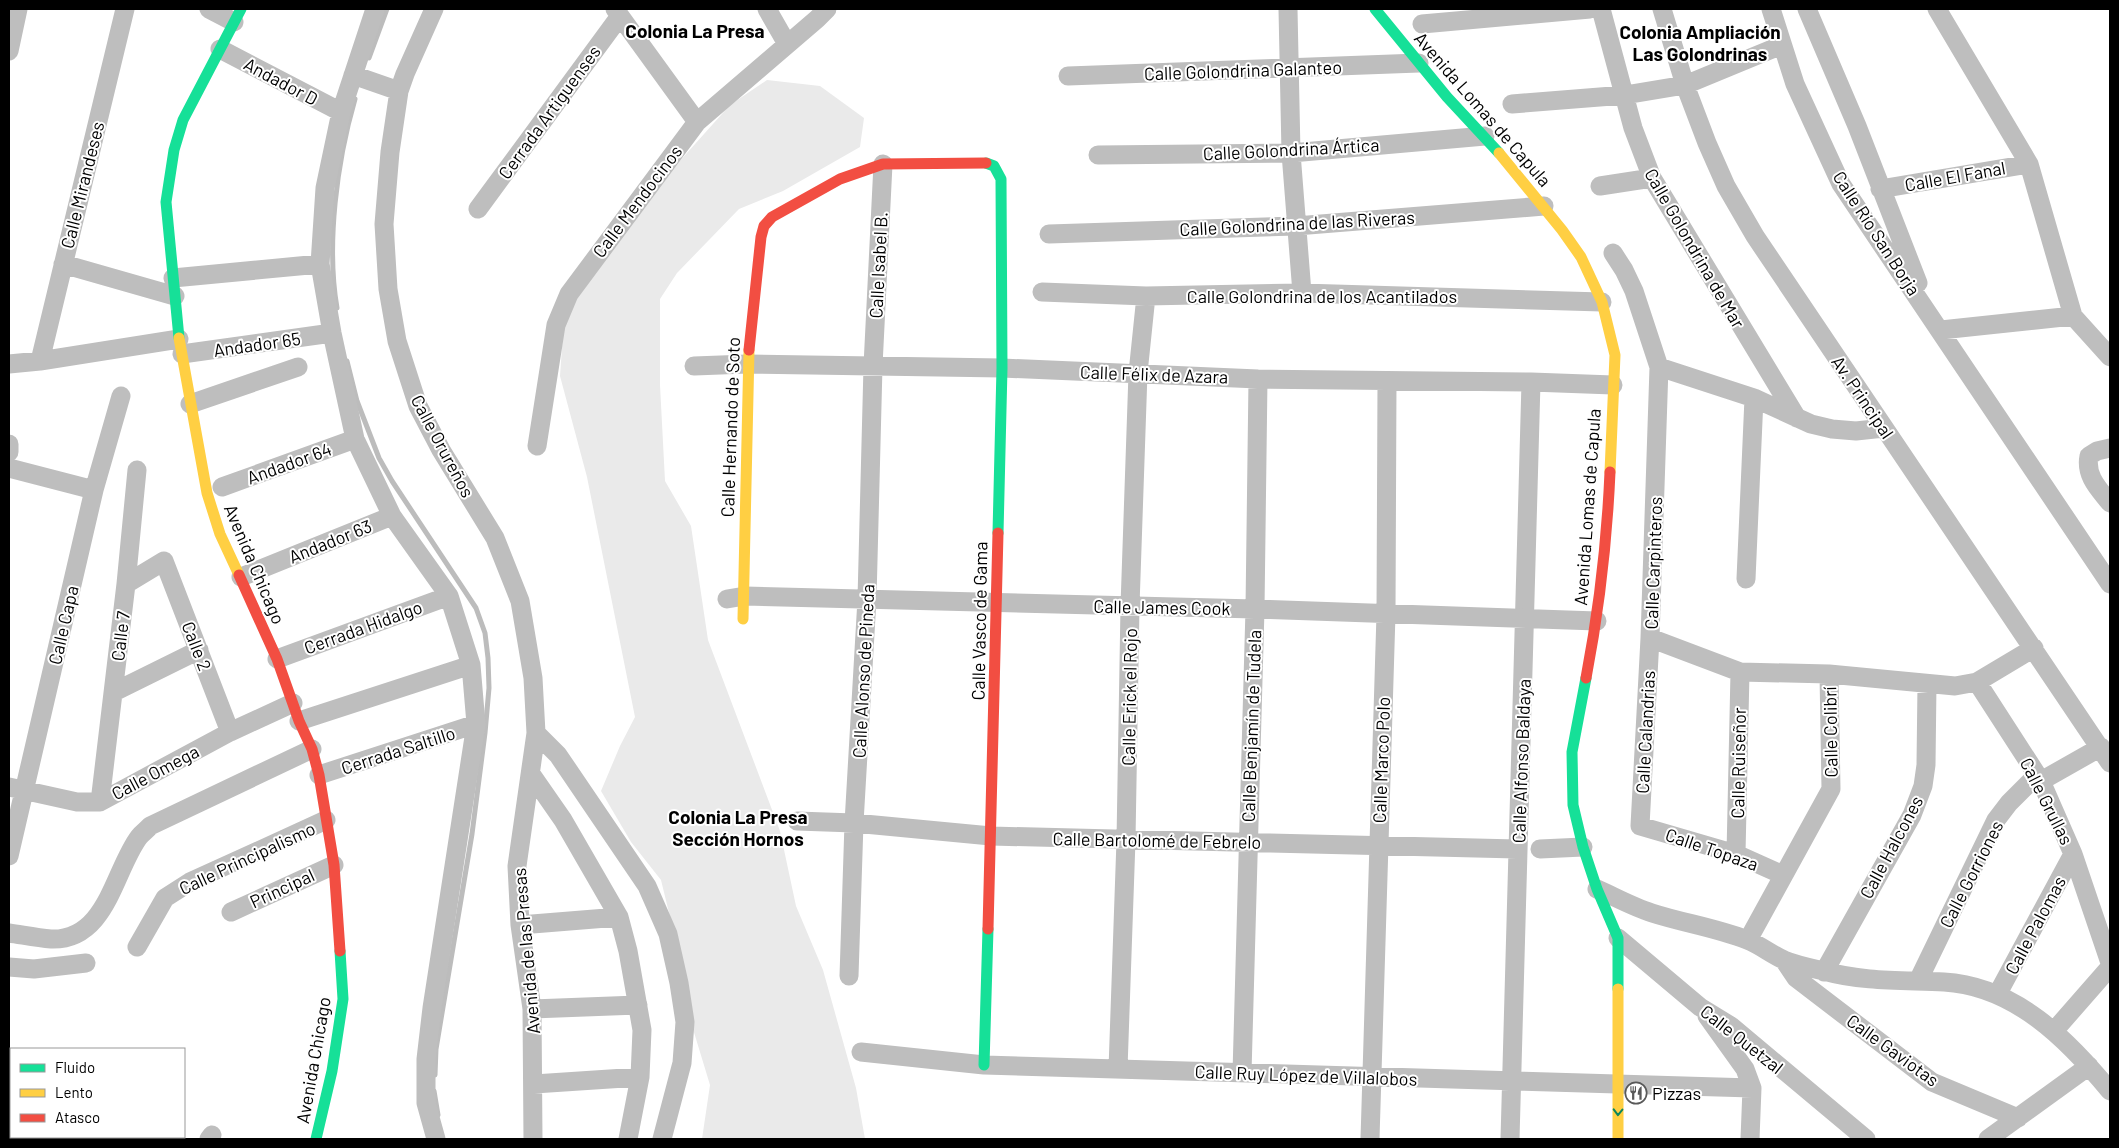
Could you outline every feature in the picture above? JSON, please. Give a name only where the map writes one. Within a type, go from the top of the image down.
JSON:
[{"type":"street","points":[[9,51],[18,9]]},
{"type":"street","name":"Calle Mirandeses","points":[[40,362],[125,9]]},
{"type":"street","points":[[210,9],[238,16]]},
{"type":"street","points":[[375,9],[341,112],[325,188],[320,264],[332,333],[355,439],[392,516],[449,596],[471,665],[476,724],[426,1058],[426,1103],[436,1139]]},
{"type":"street","points":[[767,9],[787,44]]},
{"type":"street","name":"Calle Mendocinos","points":[[537,446],[556,325],[569,294],[697,122],[817,20],[827,9]]},
{"type":"street","points":[[1288,9],[1291,153],[1302,293]]},
{"type":"street","name":"Avenida Lomas de Capula","points":[[1376,9],[1447,97],[1485,136],[1544,206],[1581,257],[1602,302],[1615,355],[1608,512],[1597,621],[1572,752],[1573,805],[1582,847],[1597,889],[1618,938],[1618,1139]]},
{"type":"street","points":[[1422,24],[1590,9]]},
{"type":"street","name":"Calle Golondrina de Mar","points":[[1601,9],[1626,95],[1633,128],[1652,178],[1797,418]]},
{"type":"street","name":"Av. Principal","points":[[1662,9],[1685,85],[1726,186],[1755,236],[2106,755]]},
{"type":"street","name":"Calle Río San Borja","points":[[1771,9],[1795,84],[1841,184],[2110,584]]},
{"type":"street","name":"Calle Río San Borja","points":[[1807,9],[1857,126],[1880,189],[1936,324]]},
{"type":"street","points":[[1937,9],[2029,164],[2073,316],[2110,357]]},
{"type":"street","name":"Calle Orureños","points":[[428,12],[399,91],[390,152],[384,224],[388,289],[397,341],[418,406],[441,450],[495,538],[520,601],[533,678],[536,733]]},
{"type":"street","points":[[617,12],[697,122]]},
{"type":"street","name":"Cerrada Artiguenses","points":[[478,209],[617,12]]},
{"type":"street","name":"Avenida Chicago","points":[[238,16],[183,120],[174,150],[166,202],[181,346],[207,493],[220,534],[277,658],[296,712],[312,749],[319,775],[334,865],[343,999],[332,1070],[316,1139]]},
{"type":"street","points":[[1512,104],[1626,95],[1685,85],[1782,45]]},
{"type":"street","name":"Andador D","points":[[220,49],[341,112]]},
{"type":"street","name":"Calle Golondrina Galanteo","points":[[1068,76],[1419,63]]},
{"type":"street","points":[[354,76],[399,91]]},
{"type":"street","name":"Calle Golondrina Ártica","points":[[1098,155],[1291,153],[1485,136]]},
{"type":"street","name":"Calle Vasco de Gama","points":[[883,164],[986,162],[994,166],[1001,179],[1002,368],[984,1065]]},
{"type":"street","name":"Calle Hernando de Soto","points":[[744,618],[736,598],[747,364],[760,237],[764,226],[772,217],[852,173],[883,164]]},
{"type":"street","name":"Calle Isabel B.","points":[[873,366],[883,164]]},
{"type":"street","name":"Calle El Fanal","points":[[1880,189],[2029,164]]},
{"type":"street","points":[[1600,186],[1652,178]]},
{"type":"street","name":"Calle Golondrina de las Riveras","points":[[1049,234],[1296,226],[1544,206]]},
{"type":"street","name":"Calle Carpinteros","points":[[1613,253],[1634,291],[1659,367],[1650,638],[1740,672],[1829,674],[1955,686],[1978,682]]},
{"type":"street","points":[[63,264],[174,287],[320,264]]},
{"type":"street","name":"Calle Golondrina de los Acantilados","points":[[1042,292],[1146,296],[1302,293],[1602,302]]},
{"type":"street","name":"Calle Erick el Rojo","points":[[1118,1069],[1138,373],[1146,296]]},
{"type":"street","points":[[1936,324],[2073,316]]},
{"type":"street","name":"Andador 65","points":[[9,364],[332,333]]},
{"type":"street","name":"Calle Félix de Azara","points":[[694,366],[747,364],[1002,368],[1258,379],[1531,382],[1613,386]]},
{"type":"street","name":"Calle Alonso de Pineda","points":[[849,976],[854,823],[867,599],[873,366]]},
{"type":"street","points":[[190,404],[298,367]]},
{"type":"street","points":[[1659,367],[1754,398],[1797,418],[1832,429],[1856,431],[1884,428]]},
{"type":"street","name":"Calle Benjamín de Tudela","points":[[1242,1073],[1258,379]]},
{"type":"street","name":"Calle Marco Polo","points":[[1370,1139],[1386,614],[1387,381]]},
{"type":"street","name":"Calle Alfonso Baldaya","points":[[1510,1139],[1517,848],[1526,620],[1531,382]]},
{"type":"street","name":"Calle Capa","points":[[9,856],[16,789],[94,490],[121,396]]},
{"type":"street","points":[[1746,579],[1754,398]]},
{"type":"street","name":"Andador 64","points":[[222,487],[355,439]]},
{"type":"street","points":[[9,444],[9,452]]},
{"type":"street","points":[[2110,448],[2097,451],[2089,456],[2087,466],[2093,482],[2110,503]]},
{"type":"street","points":[[9,468],[94,490]]},
{"type":"street","name":"Calle 7","points":[[100,802],[114,692],[137,470]]},
{"type":"street","name":"Andador 63","points":[[241,577],[392,516]]},
{"type":"street","name":"Calle 2","points":[[126,584],[164,561],[230,732]]},
{"type":"street","name":"Cerrada Hidalgo","points":[[277,658],[449,596]]},
{"type":"street","name":"Calle James Cook","points":[[736,598],[867,599],[997,604],[1254,609],[1597,621]]},
{"type":"street","name":"Calle Calandrias","points":[[1640,826],[1650,638]]},
{"type":"street","points":[[1978,682],[2034,648]]},
{"type":"street","points":[[114,692],[199,650]]},
{"type":"street","name":"Calle Omega","points":[[16,789],[77,802],[100,802],[230,732],[296,712],[471,665]]},
{"type":"street","name":"Calle Ruiseñor","points":[[1736,854],[1740,672]]},
{"type":"street","name":"Calle Colibrí","points":[[1783,875],[1831,789],[1829,674]]},
{"type":"street","name":"Calle Grullas","points":[[1978,682],[2039,778],[2073,854],[2110,963]]},
{"type":"street","name":"Calle Halcones","points":[[1824,972],[1912,815],[1923,786],[1926,765],[1927,684]]},
{"type":"street","name":"Cerrada Saltillo","points":[[319,775],[476,724]]},
{"type":"street","points":[[536,733],[558,755],[647,886],[668,934],[680,983],[685,1022],[682,1063],[662,1139]]},
{"type":"street","name":"Avenida de las Presas","points":[[533,1139],[532,1010],[520,925],[518,866],[536,733]]},
{"type":"street","points":[[9,933],[52,939],[72,935],[87,926],[102,911],[133,848],[140,836],[150,826],[312,749]]},
{"type":"street","name":"Calle Gorriones","points":[[1918,981],[1996,820],[2009,803],[2039,778],[2106,755]]},
{"type":"street","points":[[531,774],[563,820],[619,917],[642,1030],[640,1077],[628,1139]]},
{"type":"street","name":"Calle Principalismo","points":[[137,947],[164,898],[190,882],[326,820]]},
{"type":"street","name":"Calle Bartolomé de Febrelo","points":[[797,821],[854,823],[991,836],[1517,848]]},
{"type":"street","name":"Calle Topaza","points":[[1640,826],[1736,854],[1783,875]]},
{"type":"street","points":[[1540,849],[1582,847]]},
{"type":"street","name":"Calle Palomas","points":[[1997,995],[2073,854]]},
{"type":"street","name":"Principal","points":[[231,912],[334,865]]},
{"type":"street","points":[[1748,940],[1783,875]]},
{"type":"street","points":[[1597,889],[1650,912],[1748,940],[1784,960],[1824,972],[1864,978],[1946,982],[1974,987],[1997,995],[2026,1010],[2054,1031],[2089,1066],[2110,1091]]},
{"type":"street","points":[[520,925],[619,917]]},
{"type":"street","name":"Calle Quetzal","points":[[1618,938],[1700,1006],[1731,1026],[1866,1139]]},
{"type":"street","name":"Calle Gaviotas","points":[[1784,960],[1796,978],[1932,1082],[2018,1118]]},
{"type":"street","points":[[9,967],[34,969],[86,963]]},
{"type":"street","points":[[2054,1031],[2110,967]]},
{"type":"street","points":[[532,1010],[638,1005]]},
{"type":"street","points":[[1700,1006],[1745,1069],[1752,1088],[1750,1139]]},
{"type":"street","name":"Calle Ruy López de Villalobos","points":[[861,1052],[984,1065],[1752,1088]]},
{"type":"street","points":[[1988,1139],[2089,1066]]},
{"type":"street","points":[[534,1084],[640,1077]]},
{"type":"shaded area","points":[[767,80],[820,86],[864,118],[860,147],[783,191],[739,209],[677,273],[660,299],[660,385],[665,481],[691,526],[708,640],[780,831],[796,906],[823,970],[856,1088],[865,1139],[702,1139],[710,1085],[693,1029],[680,958],[661,880],[631,842],[601,791],[620,746],[635,717],[587,477],[560,376],[564,318],[620,232],[730,105]]},
{"type":"waterway","points":[[369,58],[387,9]]},
{"type":"waterway","points":[[337,308],[333,257],[335,203],[343,149],[355,99]]},
{"type":"waterway","points":[[347,361],[357,401],[379,458],[392,481],[476,608],[485,633],[489,688],[485,733],[472,834],[436,1049],[435,1075]]},
{"type":"waterway","points":[[434,1091],[438,1115]]},
{"type":"traffic: fast","points":[[179,338],[166,202],[174,150],[183,120],[241,9]]},
{"type":"traffic: fast","points":[[1375,9],[1447,97],[1499,153]]},
{"type":"traffic: fast","points":[[986,163],[994,166],[1001,179],[1002,368],[998,533]]},
{"type":"traffic: fast","points":[[1586,678],[1572,752],[1573,805],[1583,847],[1597,889],[1618,938],[1618,989]]},
{"type":"traffic: fast","points":[[984,1065],[988,929]]},
{"type":"traffic: fast","points":[[316,1139],[332,1071],[343,999],[340,951]]},
{"type":"traffic: slow","points":[[1499,153],[1562,230],[1581,257],[1602,302],[1615,355],[1610,472]]},
{"type":"traffic: slow","points":[[179,338],[207,493],[220,534],[239,575]]},
{"type":"traffic: slow","points":[[743,619],[749,350]]},
{"type":"traffic: slow","points":[[1618,989],[1618,1139]]},
{"type":"traffic: jam","points":[[749,350],[761,237],[764,226],[772,217],[840,179],[883,164],[986,163]]},
{"type":"traffic: jam","points":[[1586,678],[1602,575],[1610,472]]},
{"type":"traffic: jam","points":[[988,929],[998,533]]},
{"type":"traffic: jam","points":[[239,575],[277,659],[299,721],[312,749],[319,775],[334,865],[340,951]]},
{"type":"place","name":"Pizzas","points":[[1636,1093]]},
{"type":"district","name":"Colonia La Presa","points":[[695,30]]},
{"type":"district","name":"Colonia Ampliación Las Golondrinas","points":[[1700,42]]},
{"type":"district","name":"Colonia La Presa Sección Hornos","points":[[738,827]]}]
